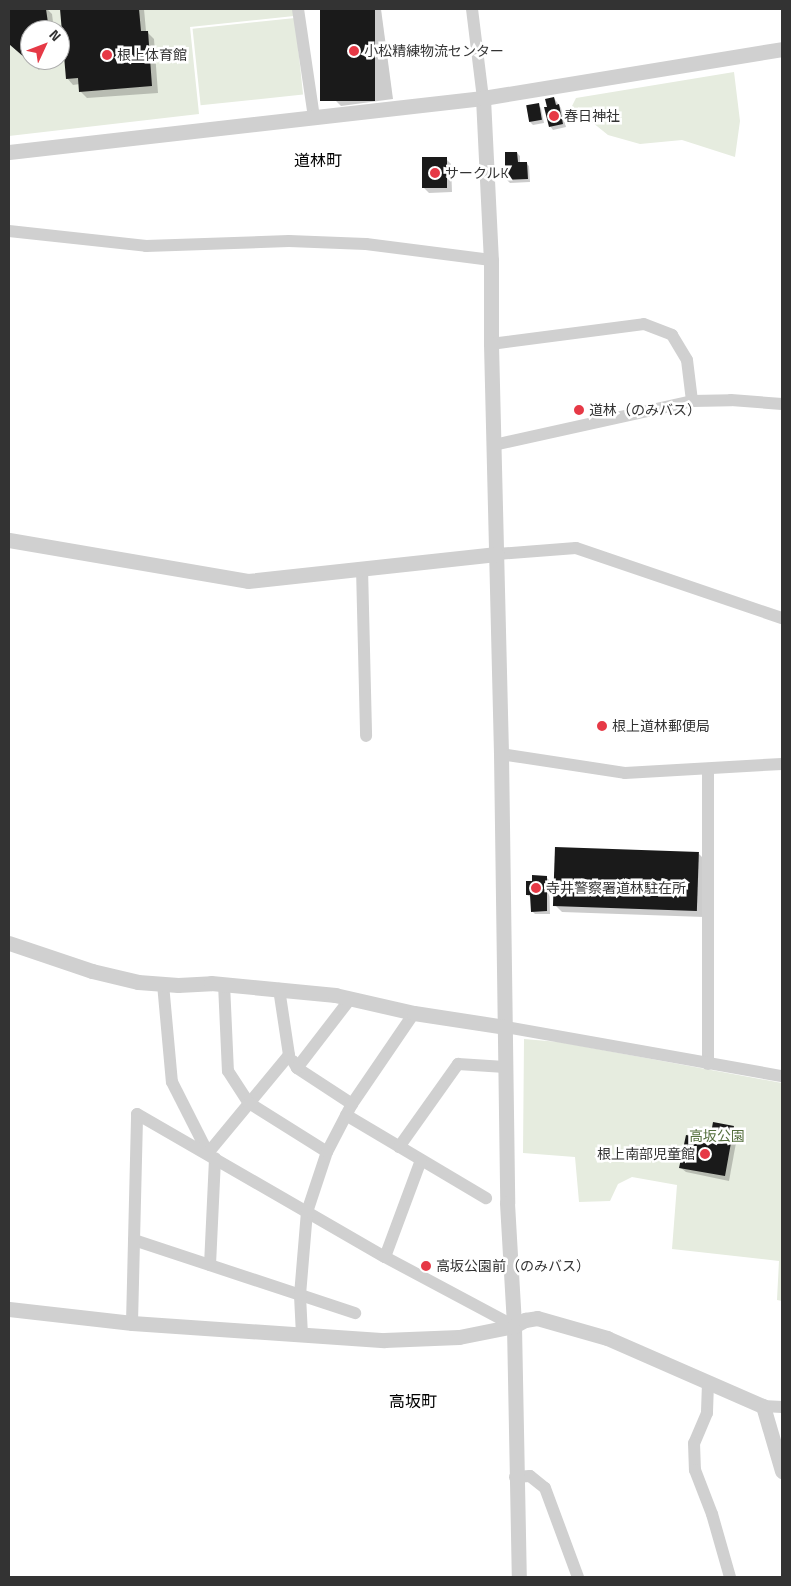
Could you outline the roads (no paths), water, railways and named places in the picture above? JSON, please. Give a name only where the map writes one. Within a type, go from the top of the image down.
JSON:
[{"type":"street","points":[[298,9],[314,117]]},
{"type":"street","points":[[472,9],[483,98],[491,260],[491,344],[502,754],[507,1203],[514,1326],[515,1476],[519,1577]]},
{"type":"street","points":[[9,152],[483,98],[782,49]]},
{"type":"street","points":[[9,231],[146,246],[289,241],[366,244],[491,260]]},
{"type":"street","points":[[491,344],[644,324],[672,335],[687,360],[692,401]]},
{"type":"street","points":[[494,445],[692,401],[731,400],[782,404]]},
{"type":"street","points":[[9,540],[248,582],[497,554],[576,548],[782,618]]},
{"type":"street","points":[[362,568],[366,736]]},
{"type":"street","points":[[502,754],[625,773],[782,764]]},
{"type":"street","points":[[708,769],[708,1064]]},
{"type":"street","points":[[9,942],[92,971],[138,982],[224,984],[351,998],[414,1013],[506,1027],[782,1076]]},
{"type":"street","points":[[163,984],[172,1082],[212,1156],[210,1265]]},
{"type":"street","points":[[224,984],[228,1071],[249,1104],[327,1152]]},
{"type":"street","points":[[279,989],[290,1055],[297,1068],[399,1147],[486,1198]]},
{"type":"street","points":[[297,1068],[351,998]]},
{"type":"street","points":[[302,1335],[300,1295],[307,1212],[327,1152],[349,1109],[414,1013]]},
{"type":"street","points":[[212,1156],[249,1104],[290,1055]]},
{"type":"street","points":[[399,1147],[458,1064],[505,1067]]},
{"type":"street","points":[[132,1323],[137,1114],[386,1257],[514,1326]]},
{"type":"street","points":[[386,1257],[421,1160]]},
{"type":"street","points":[[134,1240],[355,1313]]},
{"type":"street","points":[[9,1309],[132,1323],[384,1340],[459,1337],[514,1326],[525,1320],[537,1318],[607,1338],[763,1406],[782,1407]]},
{"type":"street","points":[[708,1383],[707,1413],[694,1443],[695,1470],[712,1514],[730,1577]]},
{"type":"street","points":[[763,1406],[782,1470]]},
{"type":"street","points":[[515,1476],[530,1476],[545,1488],[578,1577]]},
{"type":"place","name":"小松精練物流センター","points":[[354,51]]},
{"type":"place","name":"根上体育館","points":[[107,55]]},
{"type":"place","name":"春日神社","points":[[554,116]]},
{"type":"place","name":"サークルK","points":[[435,173]]},
{"type":"place","name":"道林（のみバス）","points":[[579,410]]},
{"type":"place","name":"根上道林郵便局","points":[[602,726]]},
{"type":"place","name":"寺井警察署道林駐在所","points":[[536,888]]},
{"type":"place","name":"根上南部児童館","points":[[705,1154]]},
{"type":"place","name":"高坂公園前（のみバス）","points":[[426,1266]]},
{"type":"district","name":"道林町","points":[[318,160]]},
{"type":"district","name":"高坂町","points":[[413,1401]]},
{"type":"park label","name":"高坂公園","points":[[717,1136]]}]
